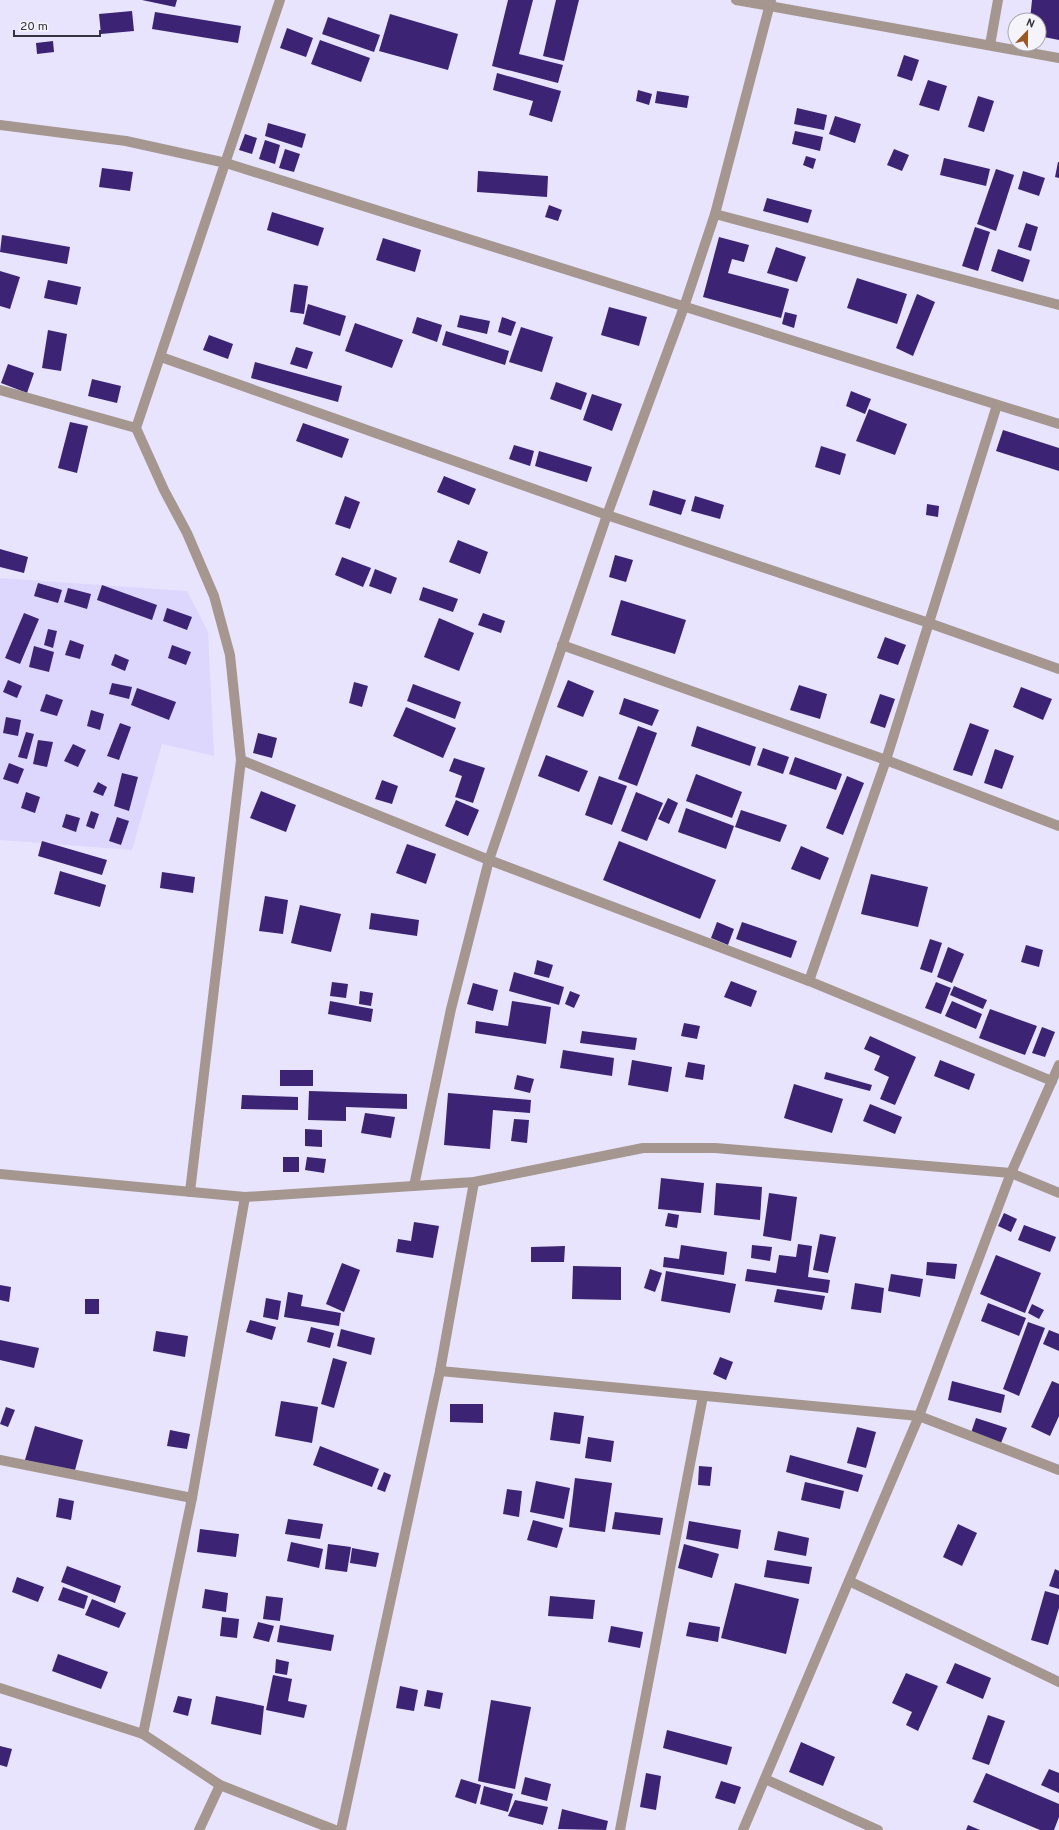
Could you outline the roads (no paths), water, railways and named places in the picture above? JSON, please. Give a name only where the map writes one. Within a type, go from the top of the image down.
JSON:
[{"type":"street","points":[[190,1192],[241,760],[230,655],[214,596],[187,533],[164,490],[136,428],[280,0]]},
{"type":"street","points":[[736,0],[770,3],[1059,58]]},
{"type":"street","points":[[990,45],[998,0]]},
{"type":"street","points":[[414,1186],[451,1009],[489,860],[607,515],[684,307],[715,214],[770,3]]},
{"type":"street","points":[[0,125],[126,141],[226,163],[1059,424]]},
{"type":"street","points":[[715,214],[1059,305]]},
{"type":"street","points":[[161,357],[607,515],[929,623],[1059,669]]},
{"type":"street","points":[[0,390],[136,428]]},
{"type":"street","points":[[810,981],[886,760],[997,405]]},
{"type":"street","points":[[562,645],[886,760],[1059,826]]},
{"type":"street","points":[[241,760],[489,860],[810,981],[1052,1080]]},
{"type":"street","points":[[743,1830],[919,1416],[1011,1172],[1059,1065]]},
{"type":"street","points":[[0,1174],[245,1197],[474,1182],[643,1148],[715,1148],[1011,1172],[1059,1193]]},
{"type":"street","points":[[340,1830],[440,1371],[474,1182]]},
{"type":"street","points":[[143,1734],[192,1498],[245,1197]]},
{"type":"street","points":[[440,1371],[919,1416],[1059,1470]]},
{"type":"street","points":[[620,1830],[702,1396]]},
{"type":"street","points":[[0,1460],[192,1498]]},
{"type":"street","points":[[849,1581],[1059,1682]]},
{"type":"street","points":[[0,1688],[143,1734],[220,1785],[335,1830]]},
{"type":"street","points":[[765,1779],[878,1830]]},
{"type":"street","points":[[199,1830],[220,1785]]}]
